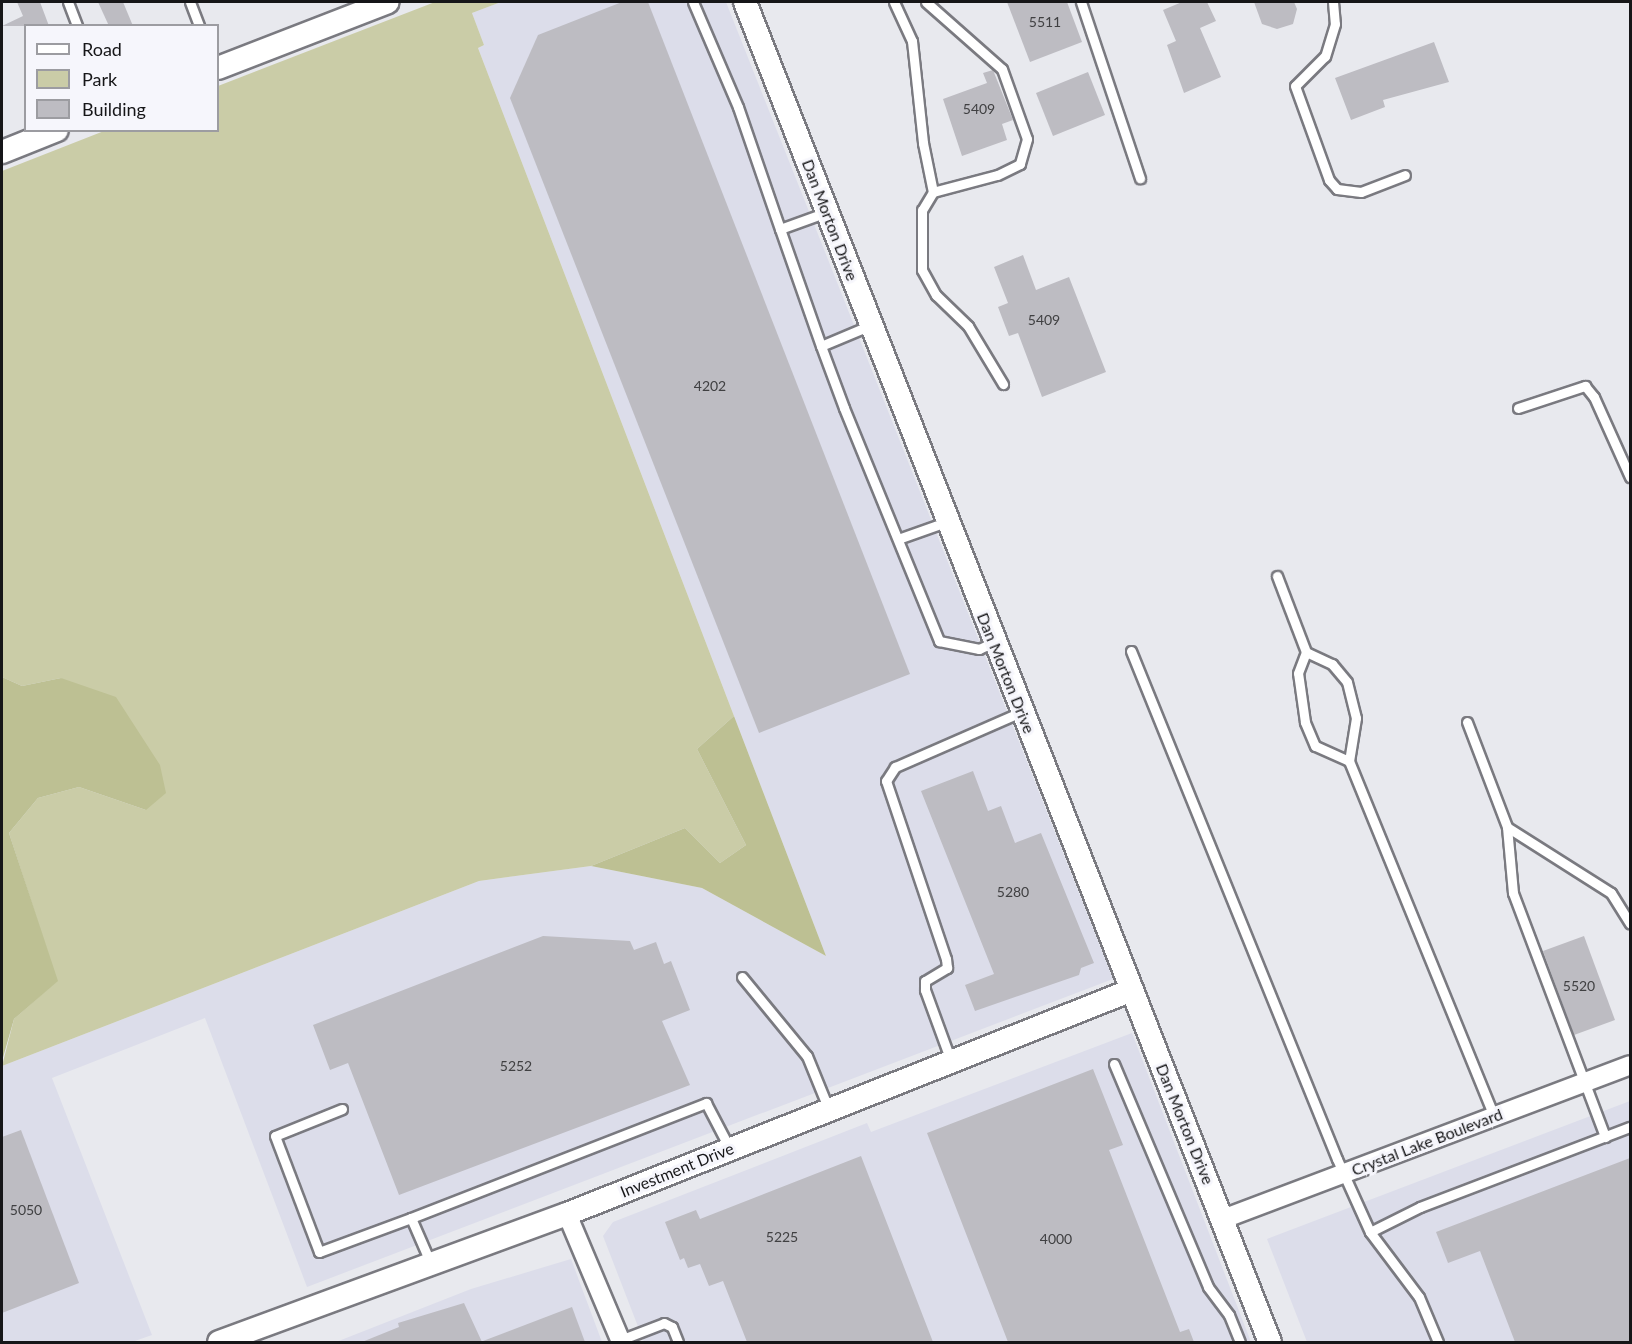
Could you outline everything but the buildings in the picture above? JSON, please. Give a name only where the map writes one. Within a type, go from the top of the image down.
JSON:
[{"type":"street","points":[[219,68],[362,6],[388,2]]},
{"type":"street","name":"Dan Morton Drive","points":[[745,2],[993,642],[1223,1220],[1265,1341]]},
{"type":"street","points":[[2,152],[52,132]]},
{"type":"street","name":"Investment Drive","points":[[219,1342],[567,1214],[1132,990]]},
{"type":"street","name":"Crystal Lake Boulevard","points":[[1223,1220],[1630,1065]]},
{"type":"street","points":[[567,1214],[621,1341]]},
{"type":"lane","points":[[68,2],[76,24]]},
{"type":"lane","points":[[190,2],[198,24]]},
{"type":"lane","points":[[693,2],[738,107],[821,346],[939,641],[979,649],[993,642]]},
{"type":"lane","points":[[894,2],[912,41],[922,143],[933,192]]},
{"type":"lane","points":[[927,2],[1002,69],[1027,139],[1020,164],[997,175],[933,192],[922,210],[922,270],[936,295],[968,326],[1003,384]]},
{"type":"lane","points":[[1081,2],[1140,178]]},
{"type":"lane","points":[[1333,2],[1335,24],[1325,56],[1294,86],[1329,180],[1337,189],[1361,192],[1405,175]]},
{"type":"lane","points":[[780,229],[827,212]]},
{"type":"lane","points":[[821,346],[871,325]]},
{"type":"lane","points":[[1518,408],[1585,386],[1594,397],[1630,477]]},
{"type":"lane","points":[[898,539],[946,522]]},
{"type":"lane","points":[[1277,576],[1306,652],[1298,673],[1298,697],[1305,722],[1315,746],[1349,761]]},
{"type":"lane","points":[[1131,651],[1344,1174],[1370,1232],[1419,1297],[1438,1342]]},
{"type":"lane","points":[[1306,652],[1332,664],[1347,682],[1356,718],[1349,761],[1494,1117]]},
{"type":"lane","points":[[951,1061],[924,990],[925,981],[947,968],[946,959],[886,781],[895,767],[1021,712]]},
{"type":"lane","points":[[1467,722],[1507,827],[1513,893],[1605,1137]]},
{"type":"lane","points":[[1507,827],[1611,893],[1630,924]]},
{"type":"lane","points":[[742,977],[807,1056],[829,1110]]},
{"type":"lane","points":[[1113,1064],[1208,1287],[1229,1316],[1240,1342]]},
{"type":"lane","points":[[342,1109],[275,1137],[319,1252],[706,1103],[730,1149]]},
{"type":"lane","points":[[1370,1232],[1420,1207],[1630,1127]]},
{"type":"lane","points":[[411,1218],[431,1264]]},
{"type":"lane","points":[[621,1341],[664,1323],[672,1327],[678,1342]]},
{"type":"shaded area","points":[[501,2],[726,2],[1113,979],[307,1287],[205,1018],[52,1078],[152,1335],[132,1342],[2,1342],[2,1066],[479,881],[591,866],[702,888],[826,956],[478,48],[484,45],[472,13]]},
{"type":"shaded area","points":[[1132,1033],[1251,1342],[644,1342],[603,1236],[613,1222],[867,1123],[871,1132]]},
{"type":"shaded area","points":[[1630,1101],[1630,1342],[1307,1342],[1267,1239]]},
{"type":"shaded area","points":[[571,1259],[602,1342],[336,1342],[471,1289]]},
{"type":"green space","points":[[435,2],[501,2],[472,13],[484,45],[478,48],[734,716],[697,749],[746,845],[720,863],[685,828],[591,866],[479,881],[2,1066],[14,1019],[57,981],[9,833],[38,798],[79,787],[146,810],[61,678],[22,686],[2,677],[2,171],[101,132],[219,132],[219,86]]},
{"type":"green space","points":[[2,677],[22,686],[61,678],[116,697],[160,765],[166,793],[146,810],[79,787],[38,798],[9,833],[58,981],[14,1019],[2,1061]]},
{"type":"green space","points":[[734,716],[826,956],[702,888],[591,866],[685,828],[720,863],[746,845],[697,749]]}]
